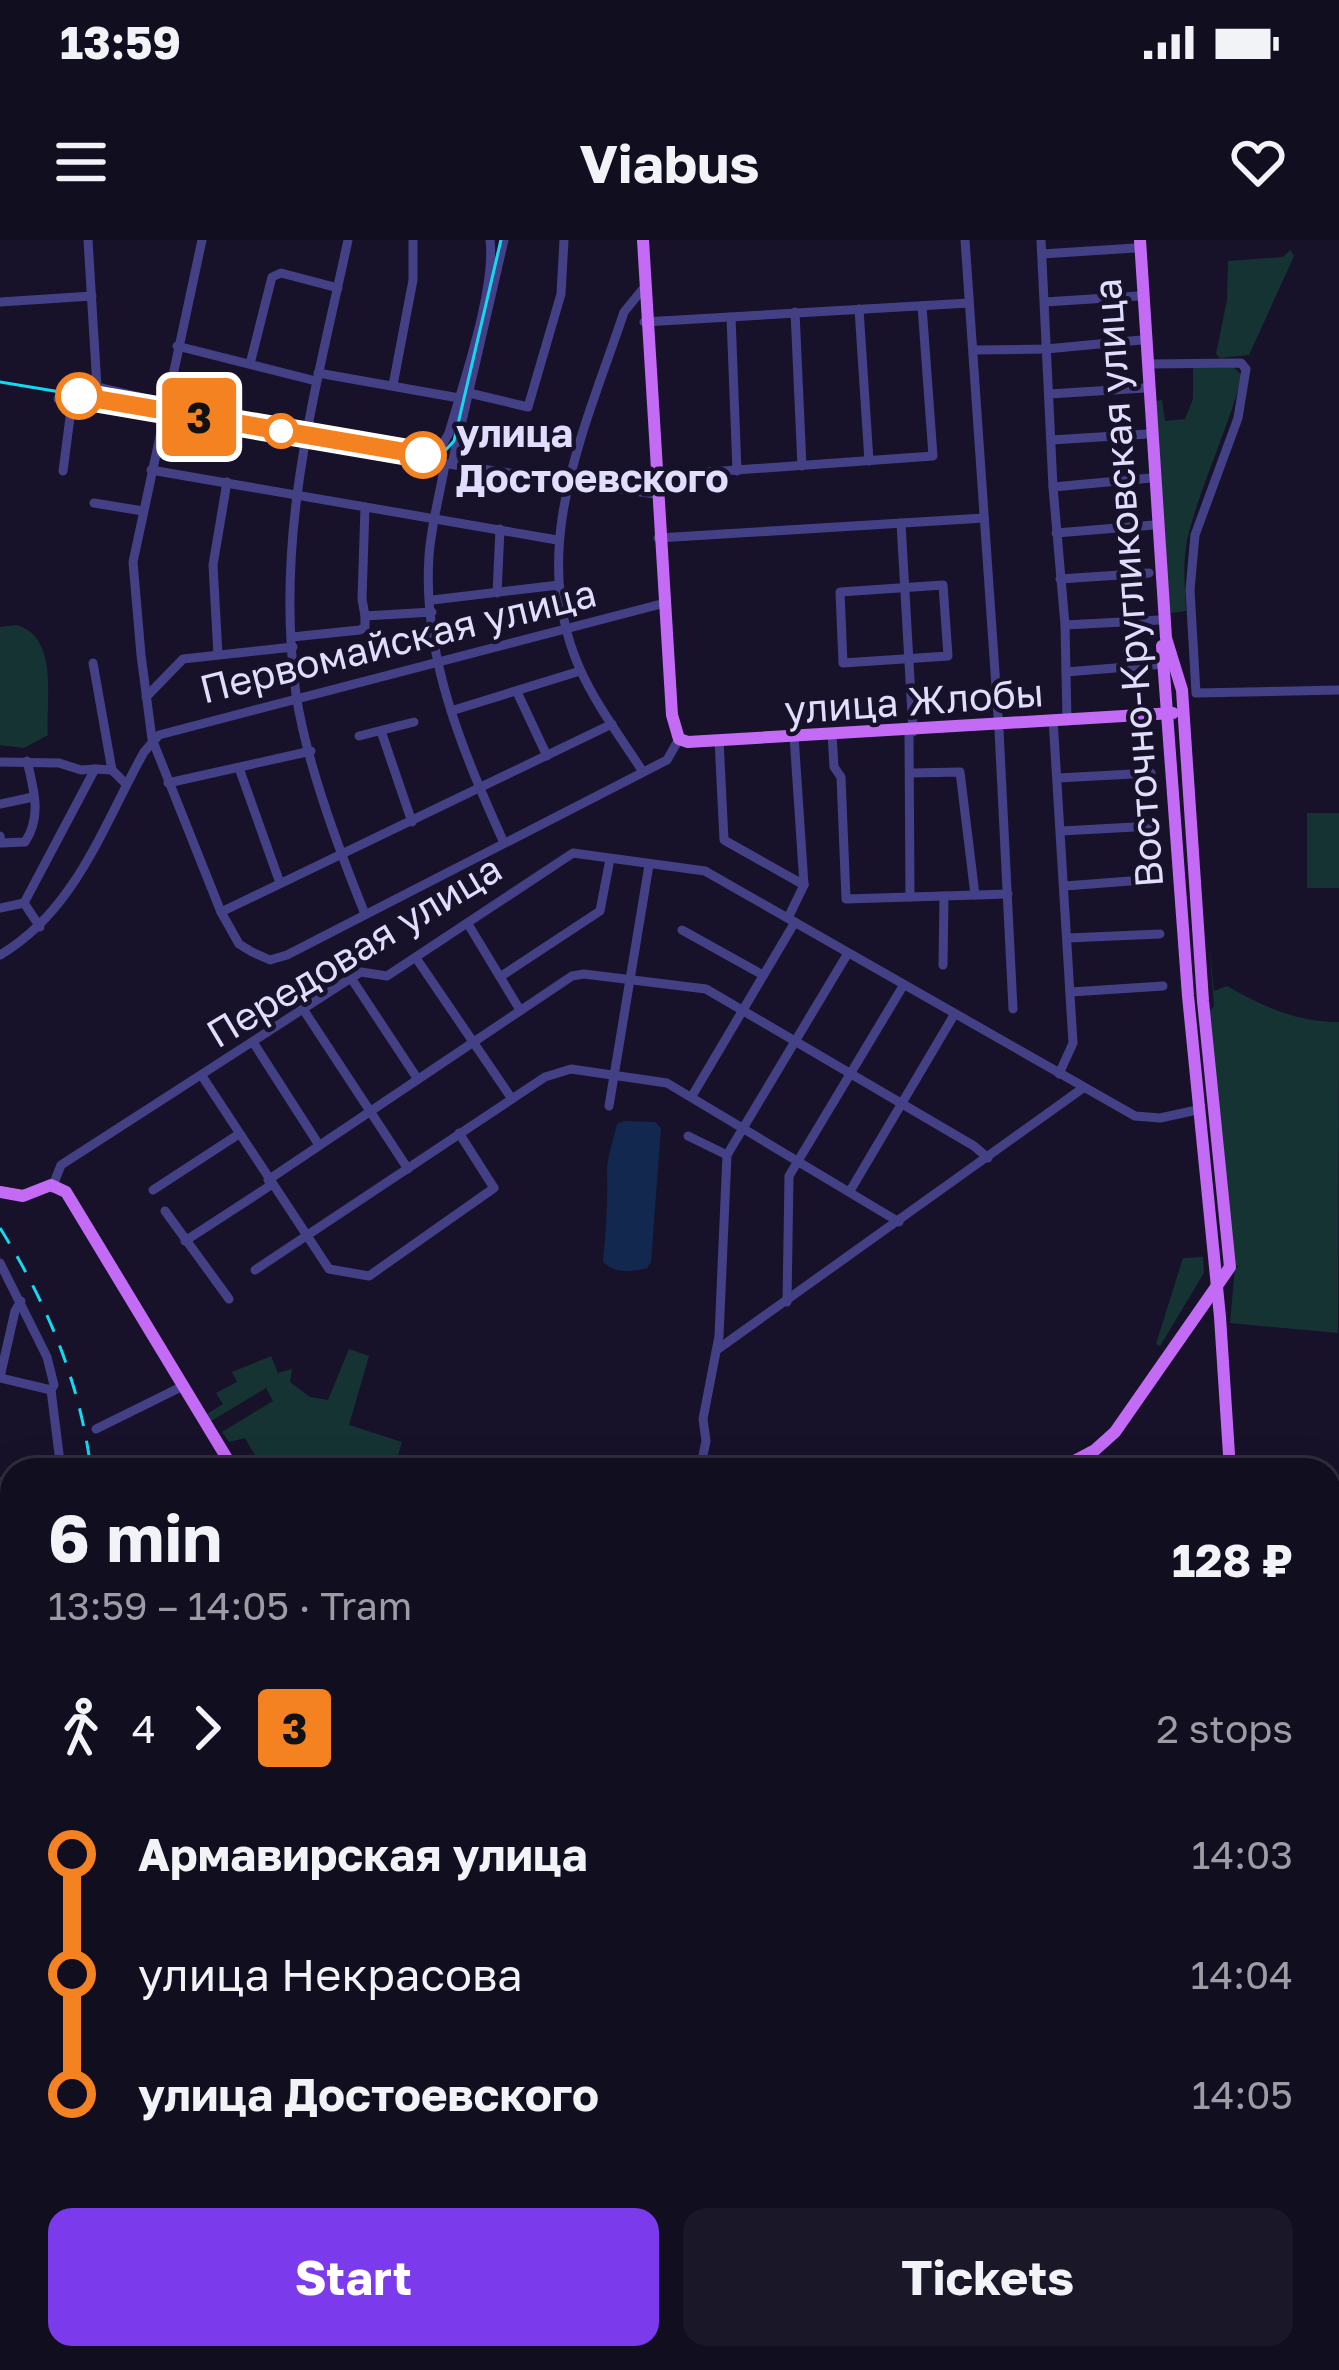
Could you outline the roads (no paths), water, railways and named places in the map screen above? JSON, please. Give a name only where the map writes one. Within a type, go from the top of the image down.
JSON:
[{"type":"main road","points":[[641,240],[646,322]]},
{"type":"main road","points":[[641,240],[670,724],[682,741]]},
{"type":"main road","name":"Восточно-Кругликовская улица","points":[[1137,243],[1154,525],[1164,620],[1183,702],[1170,717],[1182,921],[1196,1002]]},
{"type":"main road","name":"Восточно-Кругликовская улица","points":[[1137,243],[1149,364],[1164,664],[1198,920],[1197,1110],[1232,1458]]},
{"type":"main road","points":[[655,476],[660,538]]},
{"type":"main road","name":"улица Жлобы","points":[[682,741],[1170,717],[1183,702]]},
{"type":"main road","name":"Восточно-Кругликовская улица","points":[[1182,921],[1190,928],[1198,920]]},
{"type":"main road","name":"Восточно-Кругликовская улица","points":[[1184,938],[1190,931],[1199,938]]},
{"type":"main road","name":"Восточно-Кругликовская улица","points":[[1197,1019],[1230,1268],[1218,1286],[1232,1458]]},
{"type":"main road","points":[[0,1194],[18,1201],[53,1186],[66,1192],[225,1458]]},
{"type":"main road","points":[[53,1186],[65,1196],[224,1458]]},
{"type":"main road","points":[[1083,1458],[1108,1439],[1218,1286]]},
{"type":"main road","points":[[1071,1458],[1105,1436],[1218,1286]]},
{"type":"main road","points":[[1202,1311],[1212,1309],[1220,1317]]},
{"type":"street","points":[[88,240],[97,387],[307,428],[441,447],[464,396],[493,254],[490,240]]},
{"type":"street","points":[[202,240],[143,511],[134,580],[152,740],[220,912],[239,944],[261,958],[287,955],[667,760],[682,741]]},
{"type":"street","points":[[348,240],[303,443],[290,569],[296,697],[342,856],[364,914]]},
{"type":"street","points":[[393,386],[413,280],[413,240]]},
{"type":"street","points":[[504,240],[429,558],[437,661],[479,788],[504,843]]},
{"type":"street","points":[[177,346],[317,377],[528,407],[561,294],[563,240]]},
{"type":"street","points":[[965,240],[1013,1010]]},
{"type":"street","points":[[1041,240],[1065,625],[1058,778],[1072,1049],[1059,1074]]},
{"type":"street","points":[[1042,254],[1137,243]]},
{"type":"street","points":[[250,364],[276,274],[338,288]]},
{"type":"street","points":[[642,290],[624,312],[568,482],[557,540],[566,628],[580,670],[643,772]]},
{"type":"street","points":[[0,302],[92,296]]},
{"type":"street","points":[[1045,302],[1138,296]]},
{"type":"street","points":[[646,322],[969,303]]},
{"type":"street","points":[[655,476],[933,457],[922,306]]},
{"type":"street","points":[[859,309],[869,461]]},
{"type":"street","points":[[795,313],[802,466]]},
{"type":"street","points":[[731,317],[736,470]]},
{"type":"street","points":[[974,350],[1142,340]]},
{"type":"street","points":[[1149,364],[1240,363],[1246,369],[1232,439],[1195,536],[1190,566],[1196,693],[1339,690]]},
{"type":"street","points":[[1049,394],[1145,388]]},
{"type":"street","points":[[58,399],[303,443],[655,494]]},
{"type":"street","points":[[63,471],[72,402]]},
{"type":"street","points":[[1051,440],[1148,434]]},
{"type":"street","points":[[152,470],[557,540]]},
{"type":"street","points":[[1053,488],[1151,478]]},
{"type":"street","points":[[218,655],[213,565],[227,482]]},
{"type":"street","points":[[94,503],[143,511]]},
{"type":"street","points":[[146,697],[183,659],[365,628],[365,506]]},
{"type":"street","points":[[660,538],[984,518]]},
{"type":"street","points":[[901,523],[911,658],[910,898]]},
{"type":"street","points":[[1056,532],[1154,525]]},
{"type":"street","points":[[497,593],[500,529]]},
{"type":"street","points":[[1060,579],[1149,573]]},
{"type":"street","points":[[365,616],[559,585]]},
{"type":"street","points":[[943,585],[948,656],[911,658],[843,663],[840,592],[943,585]]},
{"type":"street","name":"Первомайская улица","points":[[152,740],[296,697],[664,605]]},
{"type":"street","points":[[1065,625],[1193,619]]},
{"type":"street","points":[[93,663],[112,770],[126,784]]},
{"type":"street","points":[[1066,673],[1164,664]]},
{"type":"street","points":[[451,711],[580,670]]},
{"type":"street","points":[[517,692],[547,756]]},
{"type":"street","points":[[359,736],[414,722]]},
{"type":"street","points":[[220,912],[612,724]]},
{"type":"street","points":[[381,731],[412,822]]},
{"type":"street","points":[[832,735],[834,766],[841,777],[847,899],[1008,894]]},
{"type":"street","points":[[692,1096],[764,975],[804,885],[794,738]]},
{"type":"street","points":[[0,955],[40,928],[70,888],[152,740]]},
{"type":"street","points":[[719,742],[724,841],[804,885]]},
{"type":"street","points":[[168,783],[311,751]]},
{"type":"street","points":[[0,836],[1,843],[25,842],[37,815],[27,761]]},
{"type":"street","points":[[0,762],[112,770]]},
{"type":"street","points":[[239,768],[280,883]]},
{"type":"street","points":[[25,903],[95,769]]},
{"type":"street","points":[[911,773],[960,772],[975,896]]},
{"type":"street","points":[[1058,778],[1151,773]]},
{"type":"street","points":[[0,804],[32,797]]},
{"type":"street","points":[[1061,831],[1154,826]]},
{"type":"street","name":"Передовая улица","points":[[53,1186],[61,1165],[361,972],[386,976],[573,853],[610,859]]},
{"type":"street","points":[[500,976],[600,911],[610,859],[705,871],[1141,1118],[1197,1110]]},
{"type":"street","points":[[609,1106],[649,865]]},
{"type":"street","points":[[1065,886],[1156,879]]},
{"type":"street","points":[[944,896],[944,965]]},
{"type":"street","points":[[25,903],[40,928]]},
{"type":"street","points":[[0,908],[25,903]]},
{"type":"street","points":[[467,924],[520,1010]]},
{"type":"street","points":[[682,930],[764,975]]},
{"type":"street","points":[[1069,938],[1160,934]]},
{"type":"street","points":[[703,1458],[704,1419],[718,1349],[727,1155],[848,952]]},
{"type":"street","points":[[416,958],[512,1099]]},
{"type":"street","points":[[184,1240],[470,1042],[572,976],[584,974],[706,989],[974,1146],[988,1159]]},
{"type":"street","points":[[351,978],[417,1078]]},
{"type":"street","points":[[787,1302],[789,1176],[903,986]]},
{"type":"street","points":[[1071,992],[1163,986]]},
{"type":"street","points":[[303,1010],[408,1169]]},
{"type":"street","points":[[850,1191],[954,1015]]},
{"type":"street","points":[[253,1042],[320,1145]]},
{"type":"street","points":[[255,1270],[557,1070],[667,1083],[899,1222]]},
{"type":"street","points":[[202,1076],[269,1183],[329,1269],[337,1272],[369,1276],[494,1188],[459,1133]]},
{"type":"street","points":[[718,1349],[1084,1088]]},
{"type":"street","points":[[153,1190],[238,1134]]},
{"type":"street","points":[[688,1136],[727,1155]]},
{"type":"street","points":[[165,1211],[229,1299]]},
{"type":"street","points":[[0,1263],[47,1357],[55,1384],[60,1458]]},
{"type":"street","points":[[21,1301],[0,1377],[52,1390]]},
{"type":"street","points":[[96,1429],[181,1387]]},
{"type":"water","points":[[655,1122],[661,1128],[651,1262],[647,1268],[629,1271],[603,1261],[608,1162],[617,1124]]},
{"type":"tram line","points":[[0,382],[441,455],[454,441],[501,240]]},
{"type":"tram line","name":"3","points":[[79,396],[423,455]]},
{"type":"railway","points":[[0,1228],[59,1344],[89,1458]]},
{"type":"place","name":"улица Достоевского","points":[[423,455]]}]
